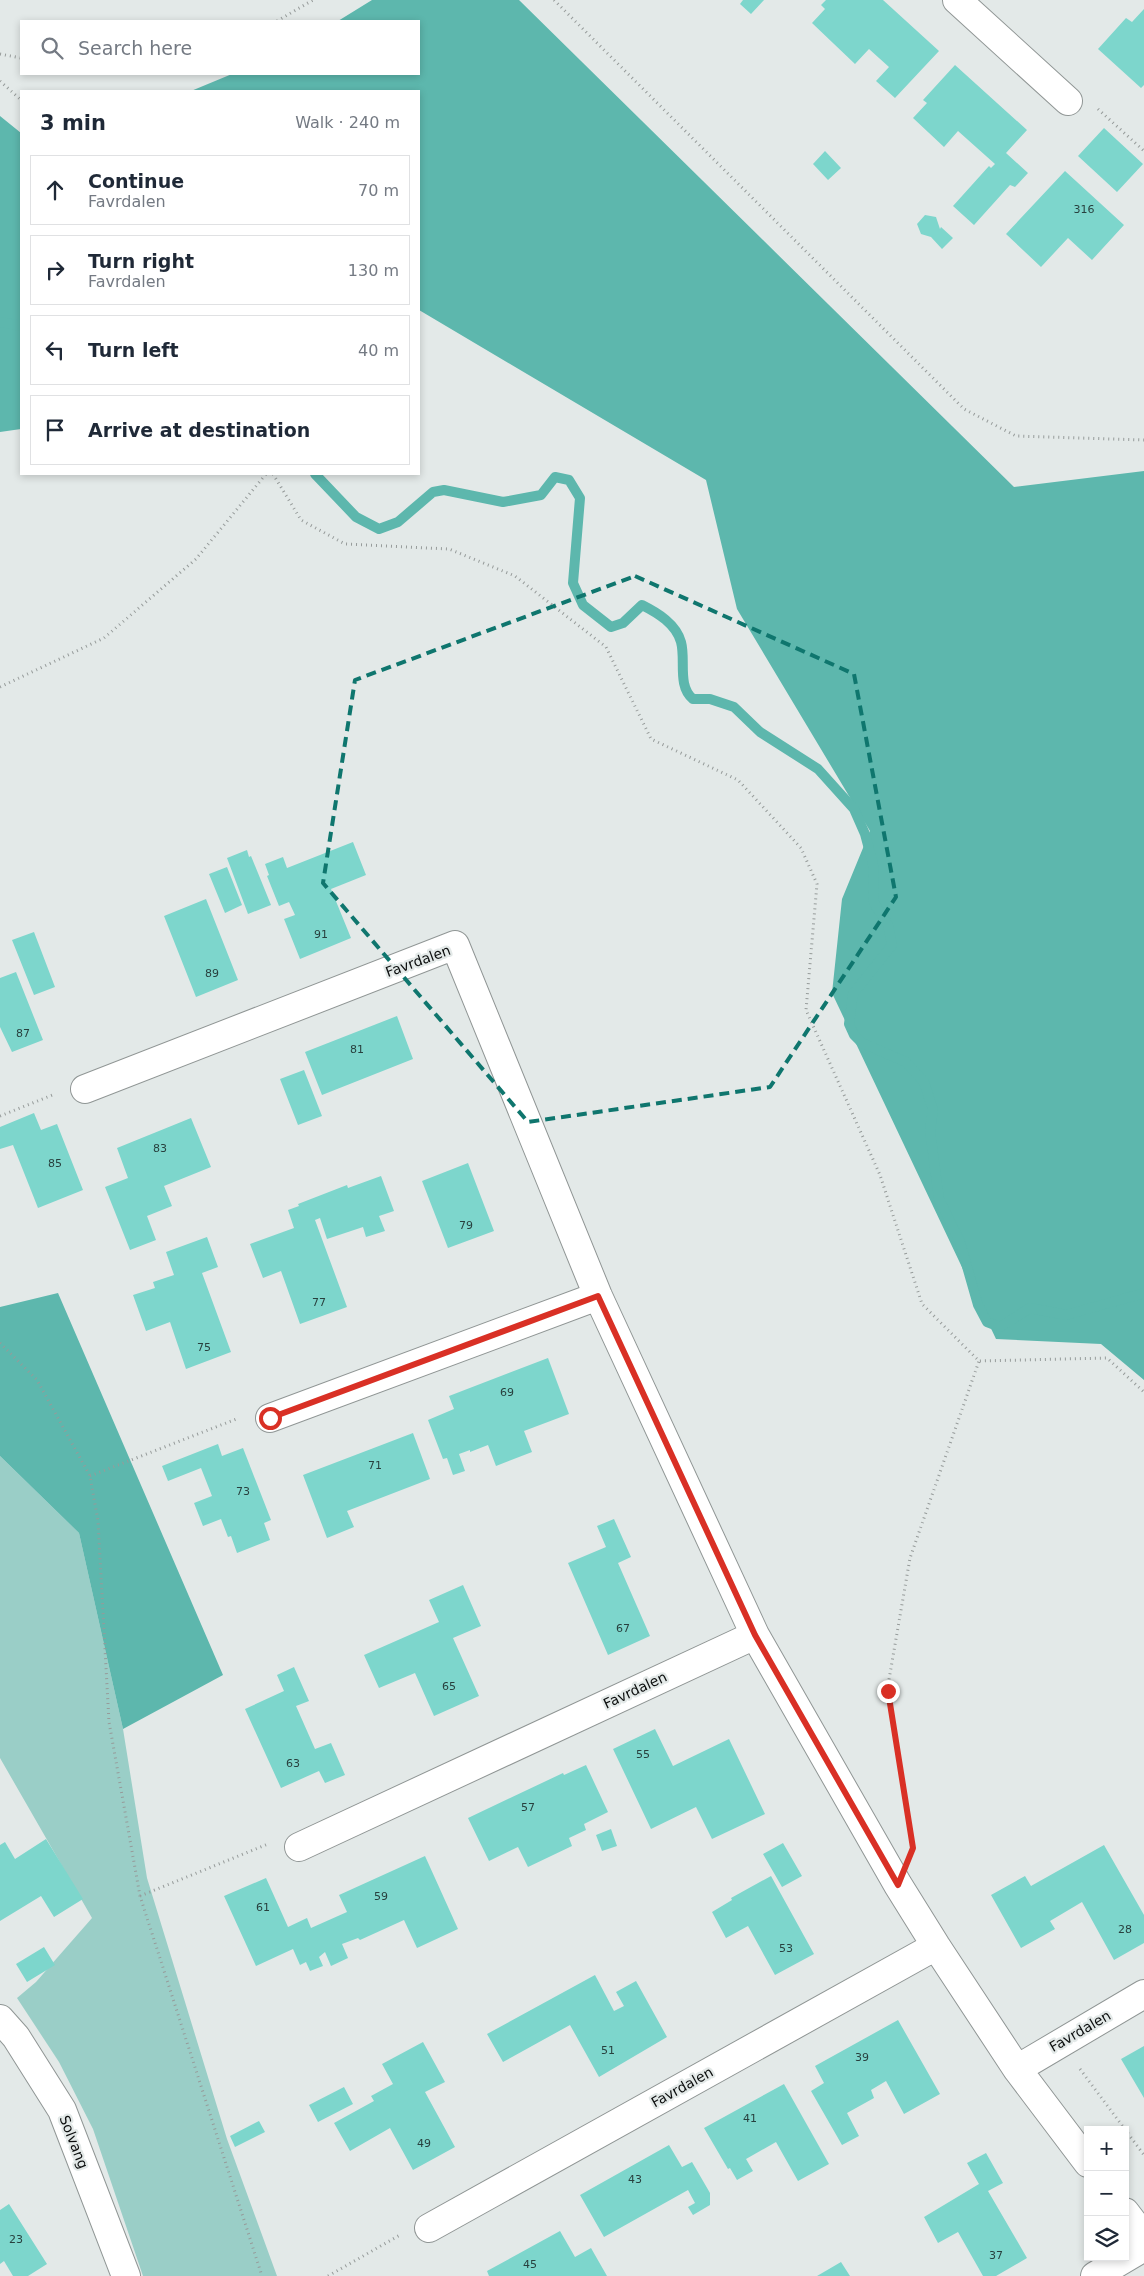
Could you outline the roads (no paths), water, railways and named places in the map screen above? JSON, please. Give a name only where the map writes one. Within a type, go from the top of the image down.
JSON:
[{"type":"street","points":[[957,0],[1068,101]]},
{"type":"street","name":"Favrdalen","points":[[85,1089],[455,945],[598,1296],[755,1635],[898,1885],[936,1946],[1017,2069],[1084,2158]]},
{"type":"street","points":[[270,1418],[598,1296]]},
{"type":"street","name":"Favrdalen","points":[[299,1847],[755,1635]]},
{"type":"street","name":"Favrdalen","points":[[429,2228],[936,1946]]},
{"type":"street","name":"Favrdalen","points":[[1017,2069],[1144,1994]]},
{"type":"street","name":"Solvang","points":[[0,2019],[16,2037],[62,2110],[126,2276]]},
{"type":"street","points":[[1128,2216],[1144,2237]]},
{"type":"street","points":[[1095,2276],[1144,2247]]},
{"type":"waterway","points":[[0,322],[20,326]]},
{"type":"waterway","points":[[316,475],[356,517],[379,529],[398,522],[433,492],[444,490],[503,502],[541,495],[555,477],[569,480],[580,498],[573,583],[583,605],[611,627],[623,623],[642,605],[660,615],[671,624],[679,636],[682,649],[683,680],[688,694],[693,699],[710,699],[734,707],[760,732],[818,769],[854,809],[865,834],[873,864],[874,903],[888,925],[892,945],[853,994],[849,1024],[854,1035],[862,1043],[906,1062],[924,1082],[933,1110],[930,1130],[939,1199],[960,1242],[978,1305],[987,1322],[1000,1327],[1030,1308],[1066,1315],[1144,1293]]}]
